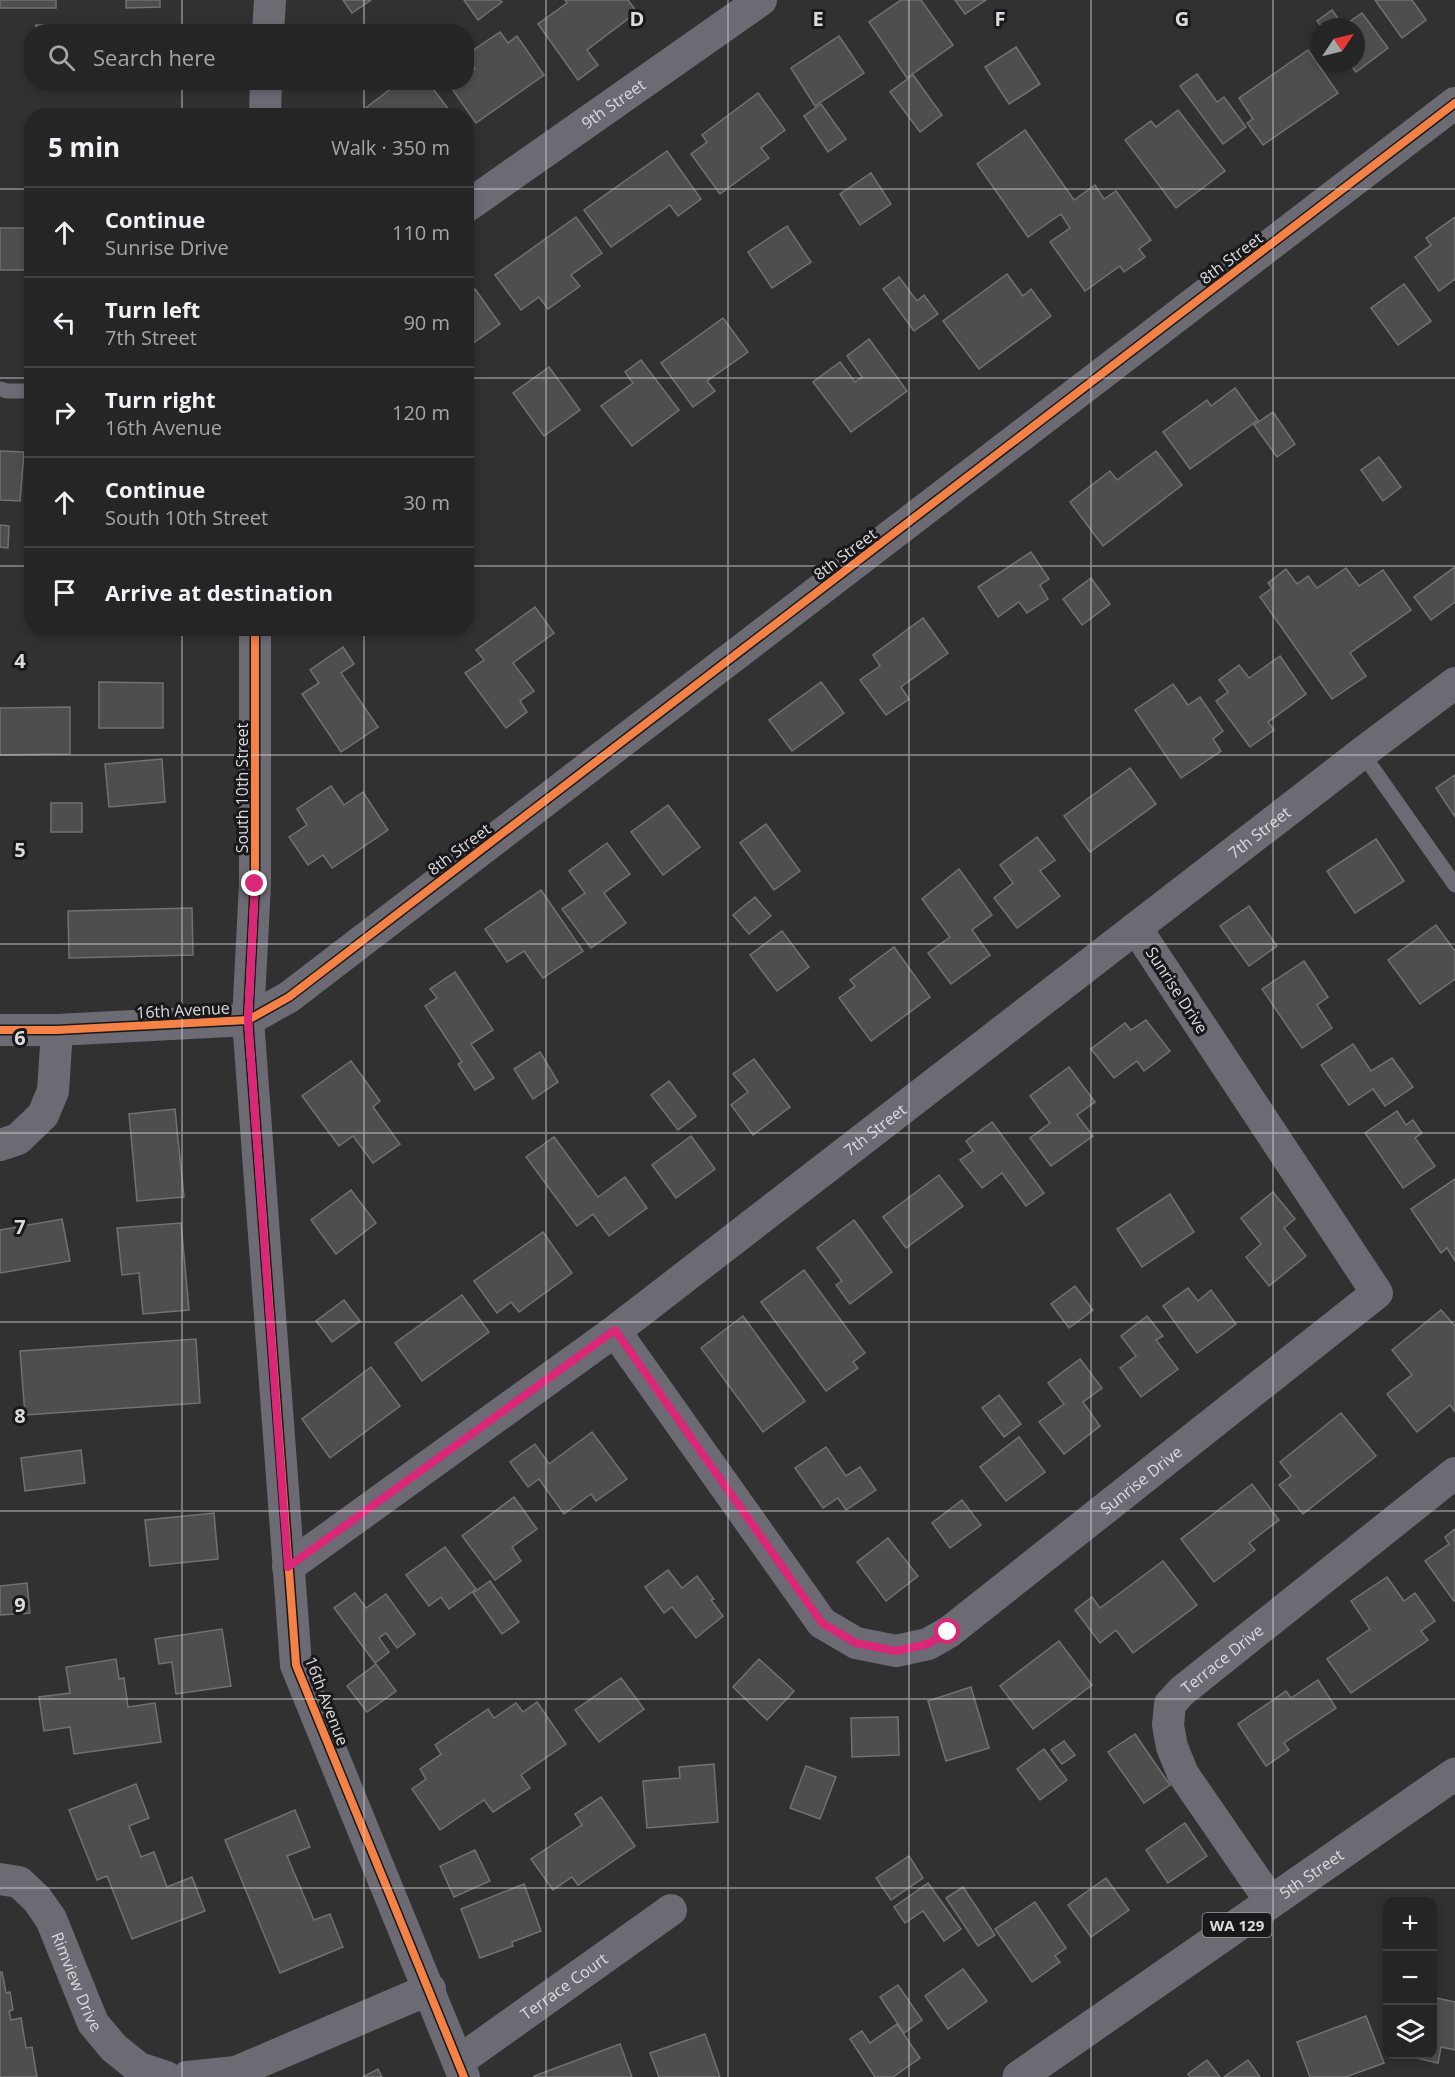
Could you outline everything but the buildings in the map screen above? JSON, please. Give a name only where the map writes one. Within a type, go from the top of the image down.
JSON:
[{"type":"main road","name":"5th Street","points":[[1019,2077],[1455,1774]]},
{"type":"street","points":[[268,24],[270,0]]},
{"type":"street","name":"9th Street","points":[[474,201],[762,0]]},
{"type":"street","points":[[265,108],[266,90]]},
{"type":"street","name":"8th Street","points":[[248,1020],[289,997],[1455,104]]},
{"type":"street","name":"South 10th Street","points":[[248,1020],[255,884],[255,636]]},
{"type":"street","name":"7th Street","points":[[288,1567],[615,1330],[1455,683]]},
{"type":"street","name":"Sunrise Drive","points":[[615,1330],[822,1623],[856,1643],[896,1651],[928,1644],[948,1632],[1377,1293],[1136,928]]},
{"type":"street","name":"16th Avenue","points":[[0,1030],[57,1030],[248,1020],[296,1665],[461,2069]]},
{"type":"street","points":[[0,1145],[18,1139],[43,1115],[53,1092],[57,1030]]},
{"type":"street","name":"Terrace Drive","points":[[1271,1902],[1183,1774],[1172,1747],[1168,1725],[1170,1704],[1182,1691],[1455,1473]]},
{"type":"street","name":"Rimview Drive","points":[[0,1879],[19,1882],[37,1899],[51,1919],[93,2023],[114,2049],[139,2068],[166,2077]]},
{"type":"street","name":"Terrace Court","points":[[461,2069],[671,1910]]},
{"type":"street","points":[[187,2077],[236,2075],[430,1989]]},
{"type":"lane","points":[[0,389],[24,390]]},
{"type":"lane","points":[[1362,753],[1455,885]]},
{"type":"cycle path","points":[[0,1030],[57,1030],[248,1020],[289,997],[1455,103]]},
{"type":"cycle path","points":[[255,636],[255,884],[248,1020],[296,1665],[464,2077]]},
{"type":"route","points":[[255,884],[248,1020],[288,1567],[615,1330],[822,1623],[856,1643],[896,1651],[928,1644],[948,1632]]}]
